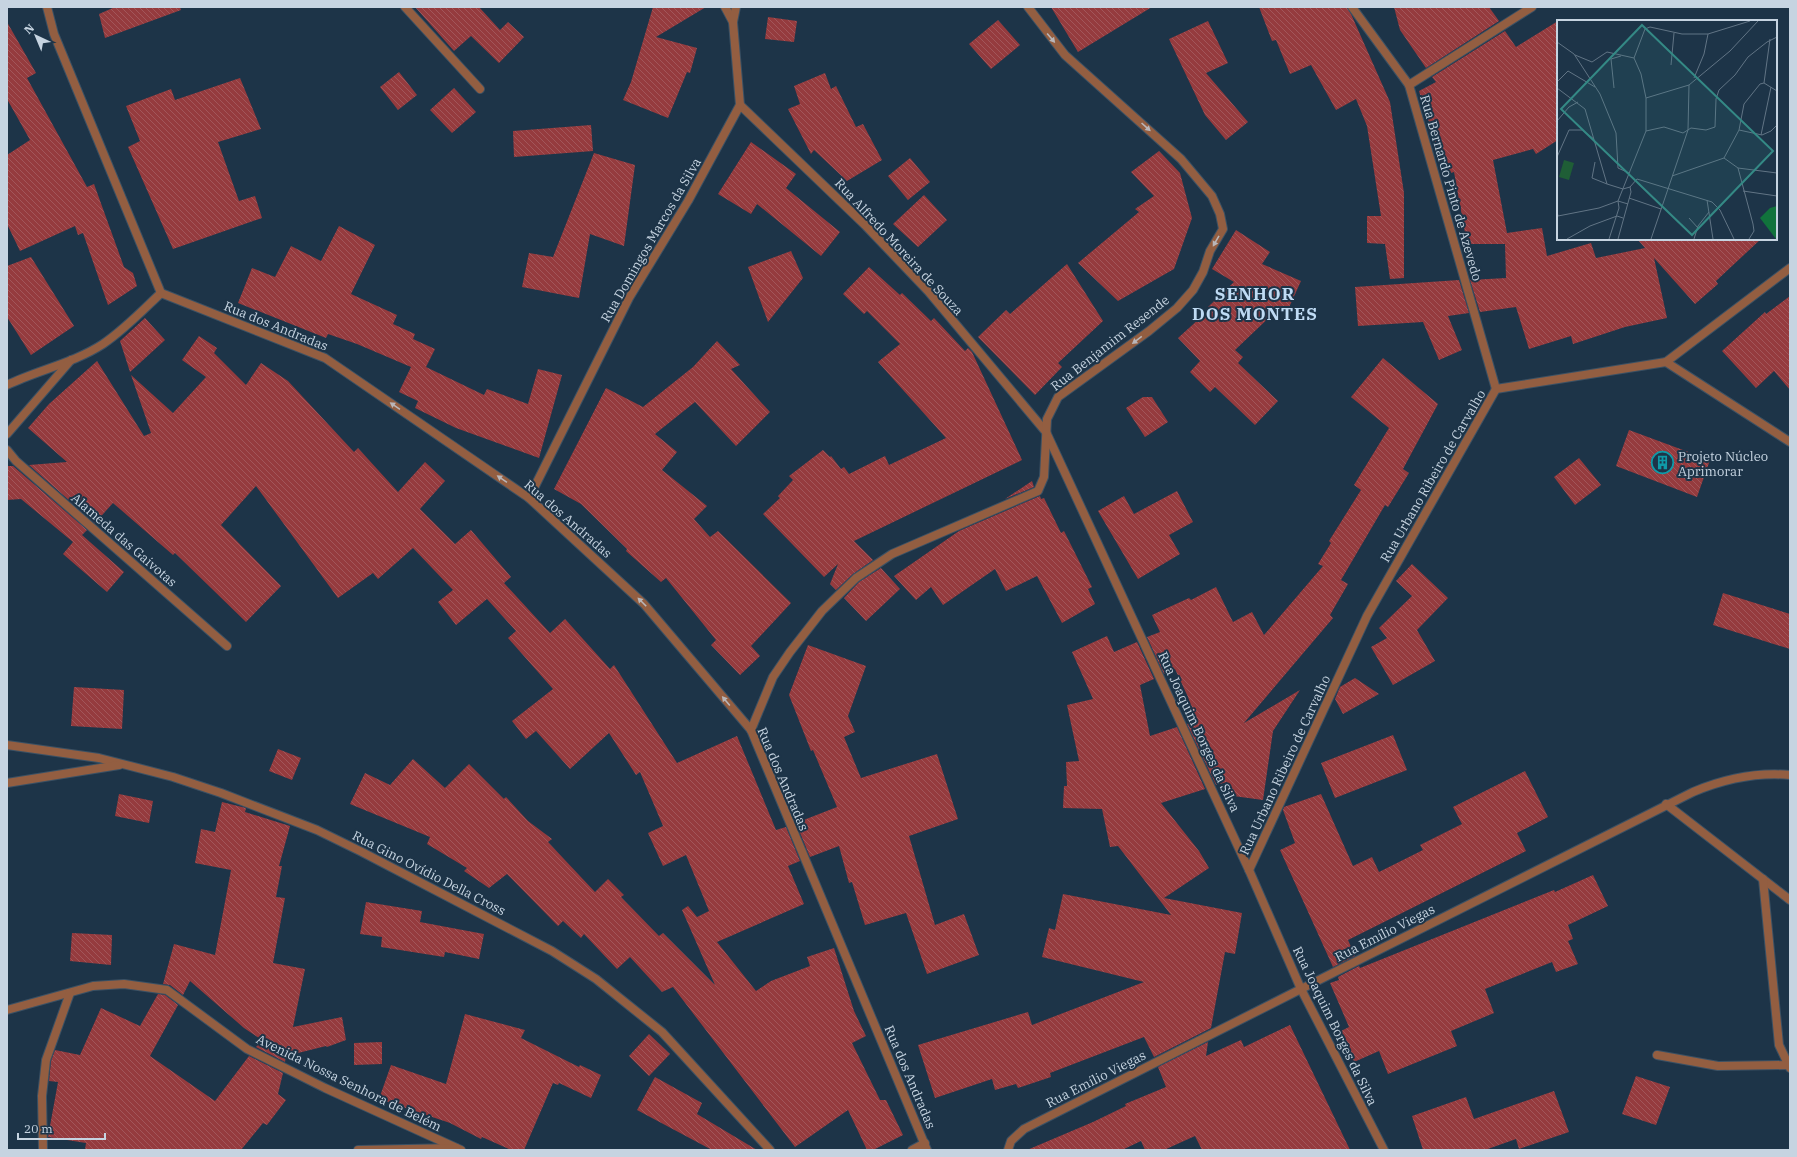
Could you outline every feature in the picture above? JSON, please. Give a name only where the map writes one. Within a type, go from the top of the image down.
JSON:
[{"type":"street","points":[[7,385],[36,372],[71,360],[104,343],[161,293],[54,34],[47,7]]},
{"type":"street","points":[[405,7],[480,89]]},
{"type":"street","points":[[725,7],[733,22]]},
{"type":"street","points":[[736,7],[733,22],[740,105]]},
{"type":"street","name":"Rua Benjamim Resende","points":[[751,730],[774,677],[790,652],[822,611],[856,578],[892,554],[1038,491],[1044,477],[1047,419],[1058,397],[1149,331],[1177,308],[1193,290],[1203,272],[1210,251],[1223,229],[1220,214],[1212,196],[1181,159],[1065,55],[1028,7]]},
{"type":"street","name":"Rua Bernardo Pinto de Azevedo","points":[[1352,7],[1409,85],[1496,389]]},
{"type":"street","points":[[1409,85],[1532,7]]},
{"type":"street","name":"Rua Alfredo Moreira de Souza","points":[[740,105],[844,204],[928,291],[1046,432]]},
{"type":"street","name":"Rua Domingos Marcos da Silva","points":[[529,498],[629,298],[688,201],[740,105]]},
{"type":"street","name":"Rua Urbano Ribeiro de Carvalho","points":[[1250,870],[1367,616],[1496,389],[1666,362],[1790,268]]},
{"type":"street","name":"Rua dos Andradas","points":[[161,293],[325,358],[529,498],[644,604],[751,730],[926,1147]]},
{"type":"street","points":[[7,434],[71,360]]},
{"type":"street","points":[[1666,362],[1790,442]]},
{"type":"street","name":"Rua Joaquim Borges da Silva","points":[[1046,432],[1250,870],[1301,989],[1384,1150]]},
{"type":"street","name":"Alameda das Gaivotas","points":[[7,450],[16,461],[227,646]]},
{"type":"street","name":"Rua Gino Ovídio Della Cross","points":[[7,744],[98,758],[173,777],[221,793],[317,830],[552,951],[596,979],[662,1032],[770,1150]]},
{"type":"street","points":[[7,783],[123,764]]},
{"type":"street","name":"Rua Emílio Viegas","points":[[1008,1150],[1011,1141],[1024,1129],[1666,804],[1714,783],[1744,776],[1774,773],[1790,775]]},
{"type":"street","points":[[1666,804],[1790,900]]},
{"type":"street","points":[[1657,1055],[1718,1066],[1789,1066],[1779,1045],[1763,879]]},
{"type":"street","name":"Avenida Nossa Senhora de Belém","points":[[7,1010],[93,986],[124,984],[167,990],[247,1049],[325,1088],[460,1149]]},
{"type":"street","points":[[43,1150],[42,1096],[46,1060],[70,993]]},
{"type":"street","points":[[912,1150],[926,1147]]},
{"type":"street","points":[[358,1150],[460,1149]]},
{"type":"building","points":[[115,7],[180,7],[181,10],[105,38],[99,14]]},
{"type":"building","points":[[415,7],[479,7],[500,30],[508,22],[524,37],[499,63],[471,36],[454,51]]},
{"type":"building","points":[[653,7],[706,7],[656,37],[697,48],[690,73],[687,72],[668,118],[623,100],[631,82]]},
{"type":"building","points":[[1051,7],[1152,7],[1078,52]]},
{"type":"building","points":[[1259,7],[1347,7],[1351,14],[1390,102],[1404,193],[1404,278],[1390,279],[1385,244],[1367,243],[1367,216],[1381,216],[1367,126],[1356,99],[1336,110],[1311,65],[1290,74],[1276,40],[1272,41]]},
{"type":"building","points":[[1394,7],[1489,7],[1499,21],[1426,68],[1400,30]]},
{"type":"building","points":[[768,17],[797,21],[794,42],[765,39]]},
{"type":"building","points":[[998,20],[1020,45],[991,69],[969,44]]},
{"type":"building","points":[[1208,21],[1228,63],[1206,73],[1248,122],[1226,140],[1205,115],[1169,39]]},
{"type":"building","points":[[7,22],[36,73],[27,78],[87,187],[94,184],[124,267],[133,273],[137,286],[108,305],[83,233],[78,235],[75,226],[20,251],[7,224],[7,155],[30,140],[7,99]]},
{"type":"building","points":[[1557,22],[1557,141],[1536,154],[1533,149],[1493,160],[1507,233],[1542,228],[1547,256],[1591,243],[1596,258],[1645,248],[1638,240],[1760,240],[1716,281],[1718,284],[1695,304],[1654,258],[1667,318],[1625,327],[1573,344],[1571,336],[1529,349],[1516,307],[1480,312],[1470,280],[1506,278],[1505,244],[1467,244],[1454,172],[1445,175],[1419,91],[1436,82],[1432,77],[1505,31],[1516,47]]},
{"type":"building","points":[[399,72],[417,95],[398,110],[380,87]]},
{"type":"building","points":[[825,73],[831,89],[836,86],[856,127],[863,124],[882,160],[847,181],[814,150],[811,154],[788,109],[800,104],[794,86]]},
{"type":"building","points":[[240,78],[261,129],[218,142],[239,201],[255,196],[262,218],[173,249],[128,147],[140,141],[126,106],[171,89],[175,100]]},
{"type":"building","points":[[454,88],[476,112],[452,133],[430,110]]},
{"type":"building","points":[[591,125],[593,151],[514,157],[513,131]]},
{"type":"building","points":[[751,142],[796,174],[786,188],[840,232],[821,256],[757,204],[751,214],[718,194]]},
{"type":"building","points":[[1159,151],[1180,173],[1192,218],[1174,269],[1118,301],[1078,263],[1139,212],[1135,209],[1154,196],[1131,172]]},
{"type":"building","points":[[594,153],[635,165],[624,246],[590,234],[579,298],[522,287],[529,253],[553,257]]},
{"type":"building","points":[[910,158],[930,182],[908,200],[888,176]]},
{"type":"building","points":[[924,195],[947,220],[918,247],[893,224]]},
{"type":"building","points":[[339,226],[375,245],[351,294],[397,315],[393,324],[415,334],[413,339],[435,349],[426,367],[484,395],[487,389],[528,404],[538,369],[562,375],[539,458],[456,428],[415,408],[418,401],[399,392],[411,367],[357,344],[328,334],[326,338],[238,303],[252,268],[275,277],[291,246],[321,261]]},
{"type":"building","points":[[1236,230],[1270,252],[1262,264],[1301,281],[1286,314],[1277,310],[1235,350],[1243,357],[1238,363],[1278,401],[1255,425],[1215,387],[1210,392],[1190,372],[1200,361],[1178,338],[1210,309],[1208,307],[1234,282],[1212,269]]},
{"type":"building","points":[[791,251],[803,278],[768,322],[748,267]]},
{"type":"building","points":[[31,257],[74,326],[31,355],[7,317],[7,266]]},
{"type":"building","points":[[1067,264],[1103,321],[1058,363],[1062,367],[1035,395],[978,337],[1006,310],[1010,314]]},
{"type":"building","points":[[869,267],[900,295],[902,293],[931,321],[934,318],[965,351],[968,348],[972,352],[1022,460],[854,541],[873,560],[853,574],[836,590],[830,584],[838,564],[824,577],[763,514],[780,498],[778,496],[793,480],[789,476],[823,450],[830,457],[831,456],[841,469],[844,467],[849,474],[885,456],[889,465],[946,438],[878,362],[900,344],[867,311],[864,314],[843,294]]},
{"type":"building","points":[[1459,280],[1469,313],[1448,316],[1462,350],[1439,360],[1423,322],[1358,326],[1355,287]]},
{"type":"building","points":[[1790,296],[1790,390],[1774,371],[1756,388],[1722,351],[1765,312],[1766,314]]},
{"type":"building","points":[[145,318],[165,340],[130,372],[120,341]]},
{"type":"building","points":[[199,336],[217,348],[214,353],[246,385],[261,363],[288,381],[354,452],[358,448],[398,492],[425,462],[445,481],[420,509],[455,544],[471,530],[511,577],[504,583],[550,633],[565,619],[610,669],[614,665],[677,763],[737,736],[776,830],[786,827],[800,861],[788,866],[804,904],[717,942],[756,991],[771,981],[810,966],[807,957],[834,948],[854,1011],[866,1036],[852,1043],[880,1100],[886,1100],[903,1135],[873,1150],[867,1150],[848,1110],[795,1147],[673,987],[662,992],[630,957],[617,969],[584,934],[581,938],[563,921],[558,926],[507,874],[489,888],[464,871],[467,868],[427,844],[430,837],[350,804],[365,773],[390,785],[413,759],[445,788],[469,764],[504,799],[506,797],[528,821],[552,839],[548,842],[595,892],[608,879],[624,895],[621,897],[659,936],[663,933],[715,985],[682,910],[688,906],[697,917],[709,911],[686,855],[663,866],[648,833],[663,826],[640,772],[636,775],[609,733],[570,769],[536,731],[526,739],[512,721],[553,689],[508,638],[516,631],[487,599],[456,625],[438,602],[453,590],[413,548],[378,579],[373,573],[338,598],[256,486],[221,525],[281,586],[246,622],[175,553],[173,555],[113,503],[95,523],[29,465],[67,462],[28,428],[49,404],[97,361],[144,436],[151,433],[131,375],[173,413],[206,377],[182,360]]},
{"type":"building","points":[[717,341],[740,365],[731,369],[770,412],[736,446],[695,402],[655,434],[677,452],[662,470],[707,506],[694,519],[710,537],[718,531],[791,603],[751,646],[760,656],[740,675],[711,645],[716,640],[666,578],[661,582],[626,551],[627,549],[581,504],[554,489],[606,388],[643,407],[693,367]]},
{"type":"building","points":[[1383,358],[1438,404],[1403,469],[1409,473],[1388,507],[1385,505],[1341,580],[1348,584],[1330,615],[1333,618],[1244,723],[1300,690],[1273,731],[1263,800],[1226,795],[1227,782],[1216,785],[1187,724],[1196,721],[1188,697],[1175,669],[1164,674],[1147,637],[1160,632],[1152,615],[1189,598],[1191,600],[1216,587],[1233,622],[1252,612],[1264,635],[1323,566],[1318,564],[1331,543],[1329,541],[1361,490],[1354,485],[1389,428],[1351,397]]},
{"type":"building","points":[[1143,397],[1152,397],[1168,422],[1145,437],[1126,408]]},
{"type":"building","name":"Projeto Núcleo Aprimorar","points":[[1629,430],[1710,460],[1697,497],[1616,466]]},
{"type":"building","points":[[1579,458],[1601,485],[1575,505],[1554,477]]},
{"type":"building","points":[[7,466],[13,466],[87,530],[82,535],[124,572],[107,592],[63,554],[73,542],[21,499],[7,500]]},
{"type":"building","points":[[1032,481],[1034,487],[1005,499]]},
{"type":"building","points":[[1177,491],[1193,522],[1169,535],[1180,554],[1138,579],[1098,511],[1124,496],[1134,514]]},
{"type":"building","points":[[1040,496],[1041,499],[1044,498],[1061,533],[1064,531],[1092,587],[1088,589],[1095,604],[1062,623],[1037,576],[1006,591],[995,569],[943,605],[931,587],[916,600],[894,576],[959,531]]},
{"type":"building","points":[[1412,564],[1448,598],[1417,630],[1435,661],[1393,685],[1371,647],[1387,638],[1379,628],[1412,596],[1396,581]]},
{"type":"building","points":[[881,568],[900,589],[866,621],[844,598],[859,582]]},
{"type":"building","points":[[1723,593],[1790,614],[1790,649],[1713,625]]},
{"type":"building","points":[[1107,636],[1114,652],[1137,642],[1154,679],[1140,685],[1150,736],[1177,727],[1205,789],[1161,803],[1199,851],[1209,868],[1164,898],[1242,913],[1235,954],[1225,952],[1211,1028],[1154,1057],[1144,1037],[1050,1073],[1051,1077],[1018,1088],[1016,1084],[995,1090],[992,1079],[935,1098],[918,1045],[1028,1012],[1032,1025],[1144,982],[1042,957],[1049,928],[1055,930],[1063,894],[1171,915],[1118,846],[1110,847],[1102,809],[1063,808],[1064,786],[1067,786],[1066,762],[1079,761],[1067,705],[1093,699],[1072,652]]},
{"type":"building","points":[[808,645],[866,666],[848,716],[855,732],[844,737],[861,778],[937,754],[958,819],[909,836],[935,925],[964,914],[979,955],[927,974],[906,913],[865,925],[852,882],[849,883],[839,846],[810,857],[796,823],[837,807],[813,750],[811,751],[789,695]]},
{"type":"building","points":[[1355,678],[1379,694],[1343,714],[1335,699],[1340,687]]},
{"type":"building","points":[[74,687],[124,690],[122,729],[71,726]]},
{"type":"building","points":[[1393,735],[1407,770],[1335,798],[1321,763]]},
{"type":"building","points":[[278,749],[301,758],[292,780],[269,771]]},
{"type":"building","points":[[1525,771],[1548,817],[1517,833],[1526,851],[1348,940],[1355,956],[1333,967],[1280,850],[1295,843],[1283,810],[1284,807],[1321,794],[1353,866],[1372,857],[1379,872],[1423,850],[1420,845],[1462,824],[1453,807]]},
{"type":"building","points":[[119,794],[153,801],[149,823],[115,816]]},
{"type":"building","points":[[222,802],[246,808],[245,812],[290,826],[279,866],[282,866],[276,897],[285,898],[273,963],[305,969],[293,1027],[342,1017],[346,1040],[327,1047],[286,1056],[285,1062],[256,1047],[262,1040],[244,1028],[190,981],[183,995],[170,985],[163,984],[174,944],[215,955],[231,870],[195,863],[201,829],[215,832]]},
{"type":"building","points":[[1593,875],[1608,906],[1568,925],[1573,939],[1568,941],[1578,964],[1556,972],[1552,962],[1485,989],[1494,1013],[1451,1031],[1457,1046],[1388,1074],[1379,1051],[1354,1062],[1341,1031],[1349,1027],[1330,983],[1339,980],[1338,977],[1359,966],[1360,968],[1554,890],[1555,892]]},
{"type":"building","points":[[366,902],[422,911],[420,922],[484,934],[479,959],[445,952],[444,957],[381,947],[382,937],[360,934]]},
{"type":"building","points":[[72,933],[112,935],[111,965],[70,961]]},
{"type":"building","points":[[158,994],[165,995],[178,1005],[150,1056],[215,1101],[249,1056],[283,1073],[278,1094],[286,1100],[267,1125],[263,1123],[241,1150],[85,1150],[86,1143],[48,1137],[58,1082],[49,1081],[51,1061],[55,1050],[80,1055],[101,1008],[140,1026]]},
{"type":"building","points":[[465,1014],[525,1030],[521,1038],[579,1067],[580,1065],[601,1075],[591,1098],[559,1083],[558,1085],[553,1083],[524,1150],[511,1150],[482,1137],[481,1139],[450,1123],[379,1099],[391,1065],[446,1084]]},
{"type":"building","points":[[1290,1025],[1350,1150],[1202,1150],[1195,1136],[1164,1150],[1145,1150],[1141,1141],[1122,1150],[1027,1150],[1093,1122],[1126,1106],[1125,1104],[1166,1087],[1158,1067],[1208,1042],[1206,1056],[1241,1040],[1244,1047]]},
{"type":"building","points":[[649,1034],[670,1054],[649,1076],[629,1056]]},
{"type":"building","points":[[382,1042],[382,1064],[354,1065],[354,1043]]},
{"type":"building","points":[[1636,1076],[1670,1087],[1656,1125],[1622,1114]]},
{"type":"building","points":[[655,1077],[702,1103],[697,1114],[757,1150],[712,1150],[637,1110]]},
{"type":"building","points":[[1554,1091],[1569,1132],[1519,1149],[1516,1139],[1485,1150],[1423,1150],[1412,1116],[1466,1097],[1474,1119]]},
{"type":"place","name":"Projeto Núcleo Aprimorar","points":[[1663,463]]},
{"type":"district","name":"SENHOR DOS MONTES","points":[[1255,304]]}]
